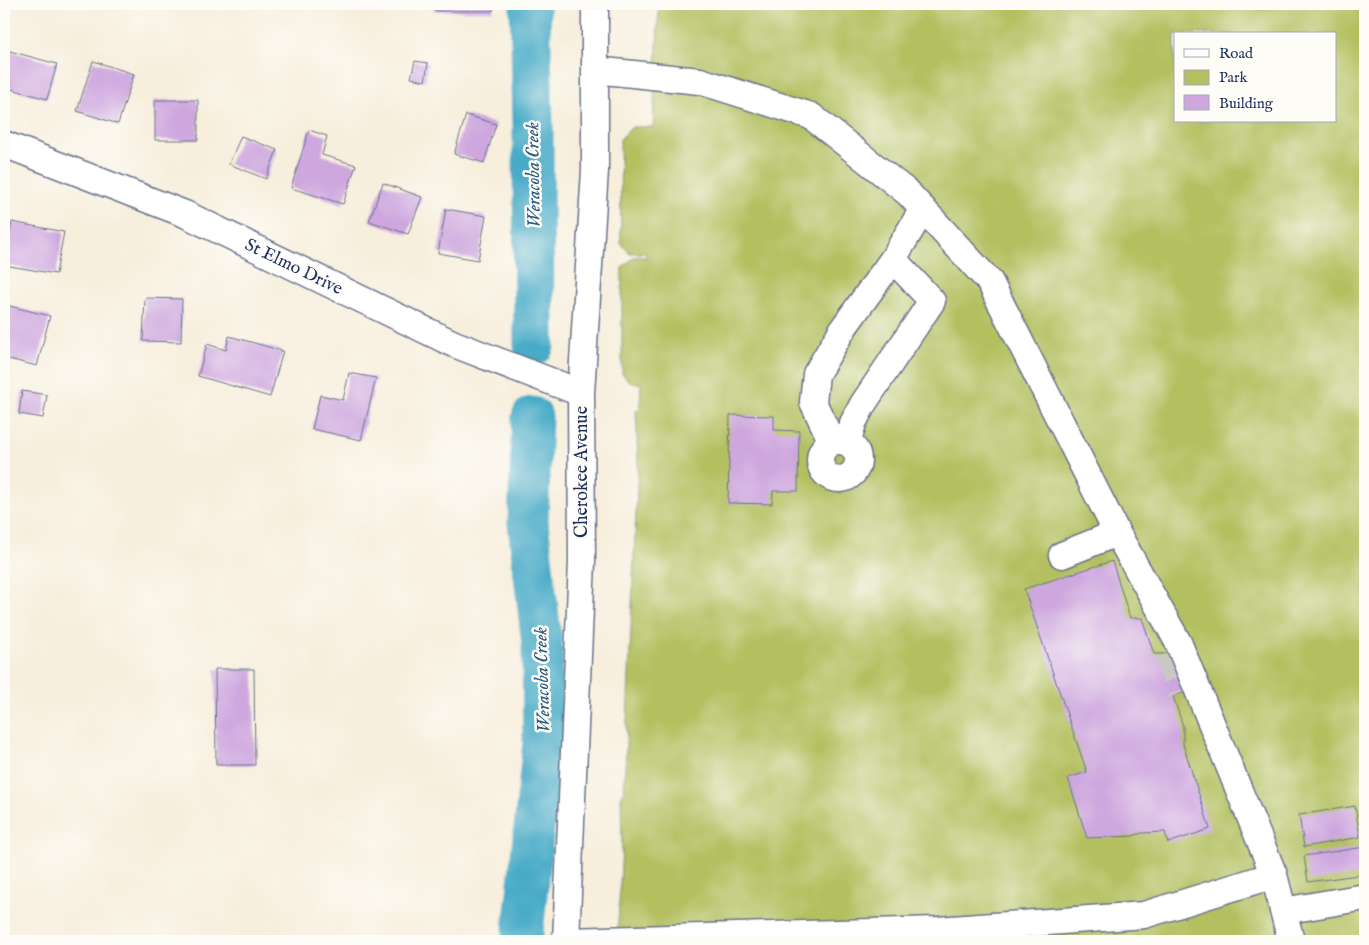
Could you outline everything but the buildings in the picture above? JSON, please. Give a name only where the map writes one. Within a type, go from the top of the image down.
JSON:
[{"type":"street","name":"Cherokee Avenue","points":[[567,941],[582,561],[581,393],[595,170],[595,4]]},
{"type":"street","points":[[595,70],[700,81],[811,116],[908,193],[990,282],[1117,533],[1168,642],[1178,642],[1274,875],[1291,941]]},
{"type":"street","name":"St Elmo Drive","points":[[4,144],[185,214],[454,344],[581,393]]},
{"type":"street","points":[[893,259],[932,301],[862,404],[853,423],[840,442],[813,402],[816,374],[844,327],[893,259],[923,209]]},
{"type":"street","points":[[1062,555],[1117,533]]},
{"type":"street","points":[[1181,693],[1204,706]]},
{"type":"street","points":[[567,941],[937,930],[1144,915],[1274,875]]},
{"type":"street","points":[[1283,912],[1365,897]]},
{"type":"green space","points":[[659,4],[1365,4],[1365,941],[617,941],[622,846],[621,795],[624,792],[638,464],[636,411],[640,407],[641,383],[632,383],[622,374],[622,268],[634,257],[646,257],[646,253],[630,253],[621,244],[620,139],[632,127],[653,127]]},
{"type":"waterway","name":"Weracoba Creek","points":[[530,4],[533,126],[534,345]]},
{"type":"waterway","name":"Weracoba Creek","points":[[522,941],[543,743],[542,644],[528,523],[532,417]]},
{"type":"tunnel","points":[[1166,654],[1181,693]]}]
